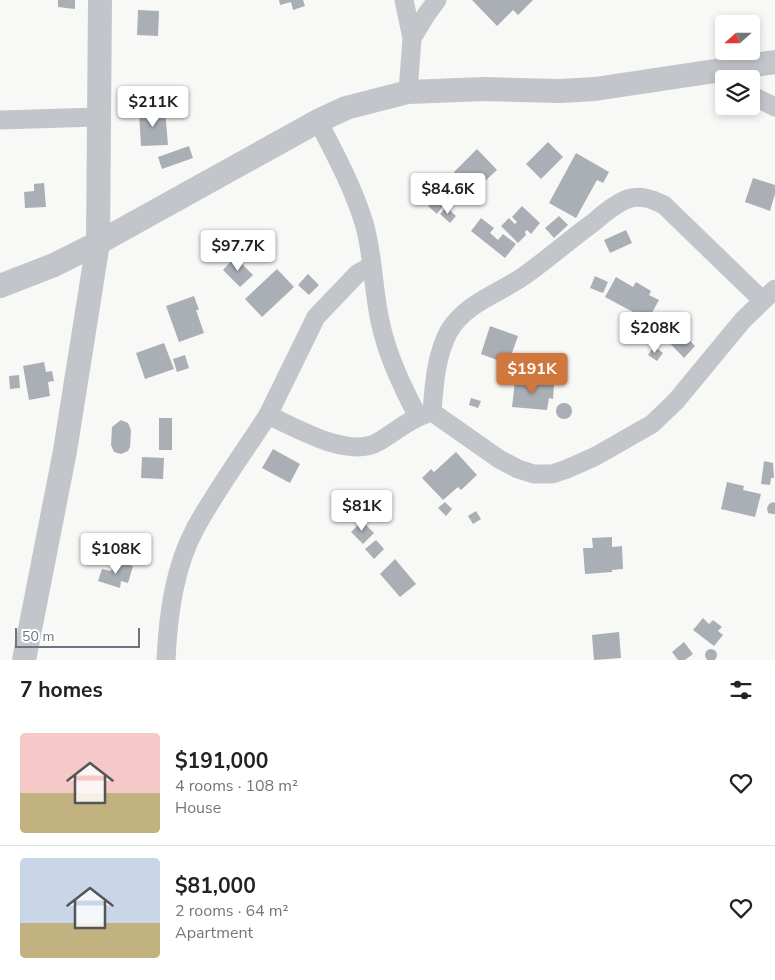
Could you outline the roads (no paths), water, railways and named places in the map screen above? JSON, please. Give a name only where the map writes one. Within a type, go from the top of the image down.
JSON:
[{"type":"street","points":[[24,660],[66,451],[98,243],[100,0]]},
{"type":"street","points":[[404,0],[412,38],[408,92]]},
{"type":"street","points":[[412,38],[437,0]]},
{"type":"street","points":[[742,70],[775,62]]},
{"type":"street","points":[[0,286],[54,265],[98,243],[346,108],[408,92],[560,91],[715,76]]},
{"type":"street","points":[[760,100],[775,107]]},
{"type":"street","points":[[0,120],[98,117]]},
{"type":"street","points":[[268,415],[335,444],[367,447],[425,414],[440,358],[450,331],[465,312],[484,297],[527,275],[597,219],[626,199],[649,197],[664,205],[769,295],[743,320],[676,401],[652,424],[596,456],[567,469],[552,474],[534,474],[518,469],[425,414],[394,368],[386,346],[380,320],[364,224],[344,171],[318,122]]},
{"type":"street","points":[[166,660],[167,628],[174,593],[184,556],[195,528],[268,415],[316,317],[357,274],[371,266]]}]
